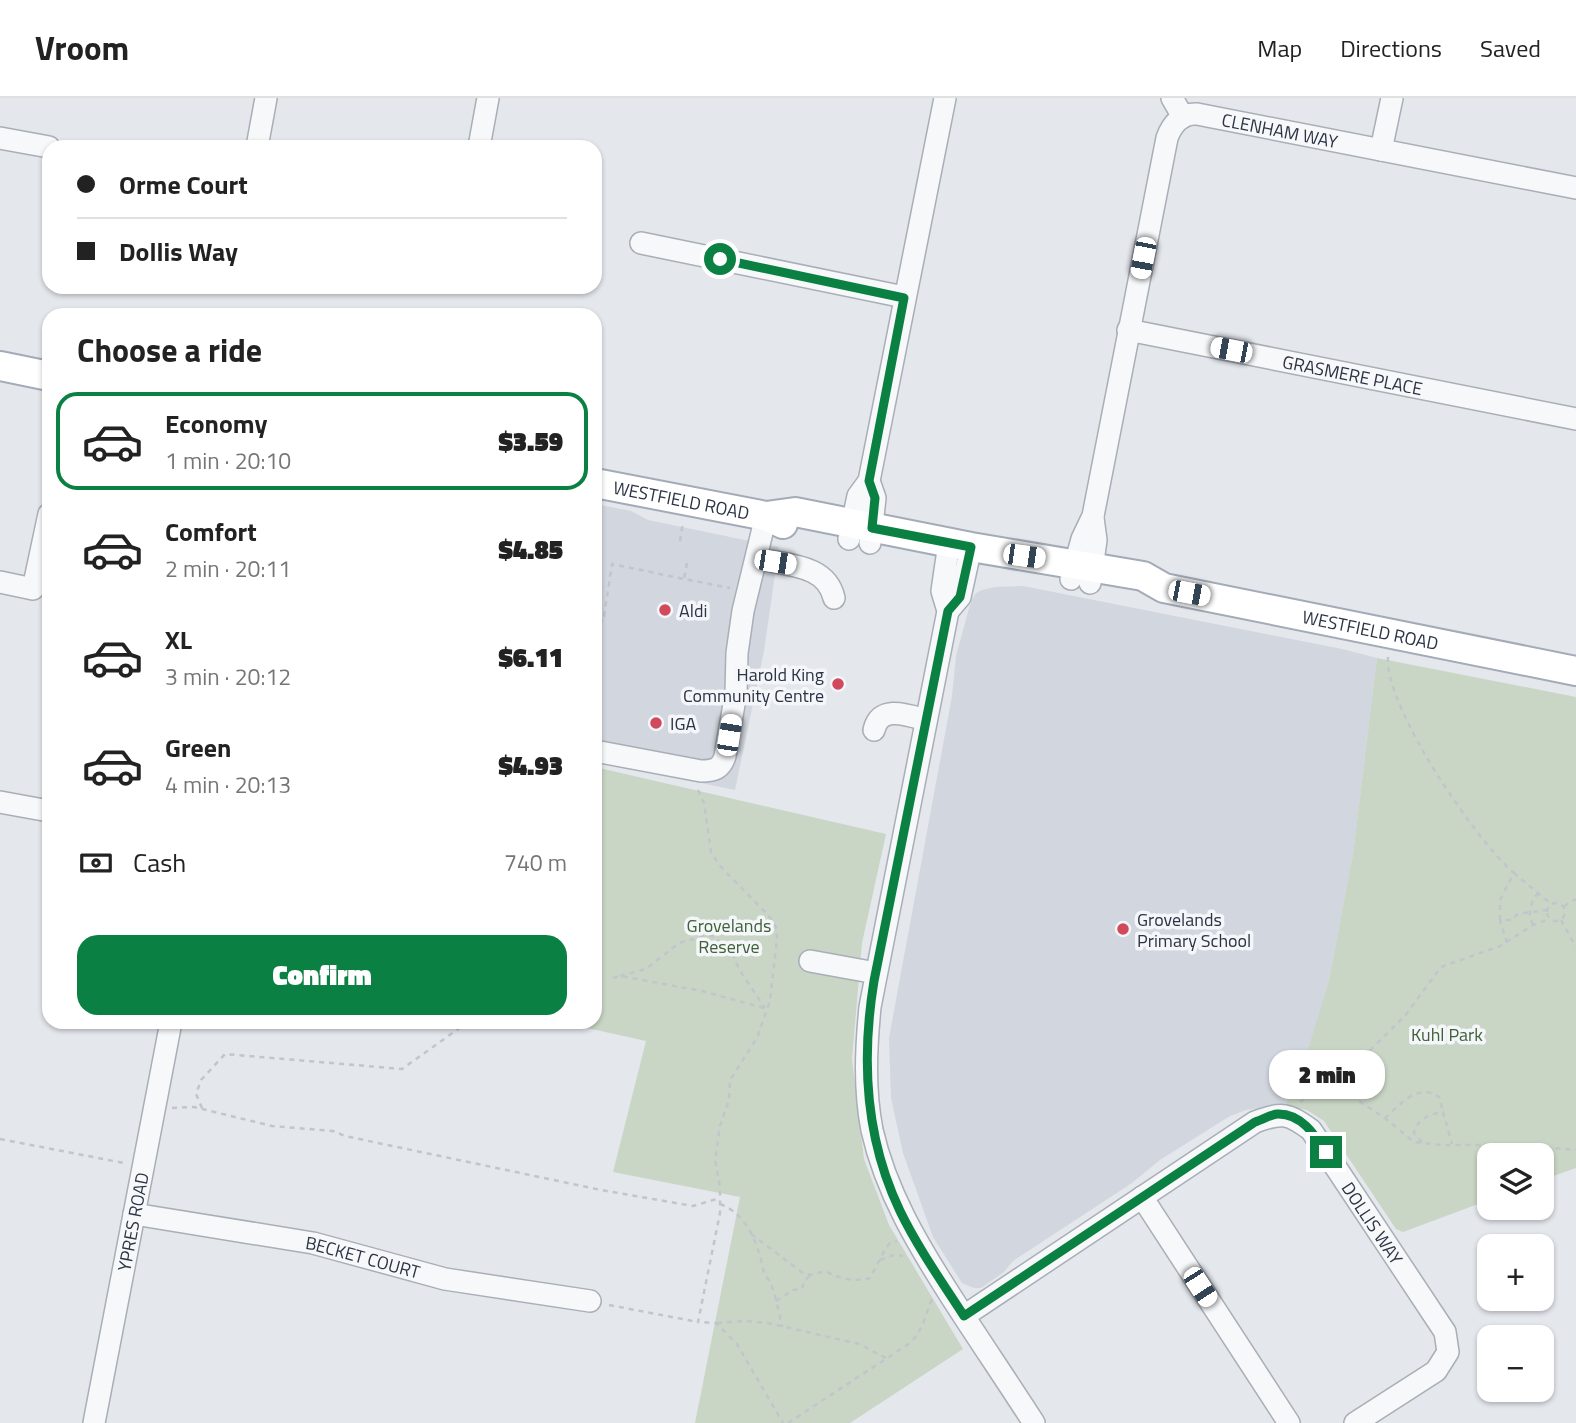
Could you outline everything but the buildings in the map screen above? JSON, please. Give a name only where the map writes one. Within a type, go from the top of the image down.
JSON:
[{"type":"main road","points":[[0,366],[42,375]]},
{"type":"main road","name":"WESTFIELD ROAD","points":[[602,483],[766,516],[795,513],[860,534],[959,553],[1082,573],[1143,576],[1164,588],[1576,671]]},
{"type":"street","points":[[258,140],[266,98]]},
{"type":"street","points":[[480,140],[488,98]]},
{"type":"street","points":[[860,534],[858,496],[869,481],[945,98]]},
{"type":"street","points":[[1082,573],[1167,138],[1174,124],[1183,117],[1172,98]]},
{"type":"street","points":[[1381,150],[1392,98]]},
{"type":"street","name":"CLENHAM WAY","points":[[1183,117],[1197,114],[1576,188]]},
{"type":"street","points":[[0,138],[42,146]]},
{"type":"street","points":[[641,243],[904,298]]},
{"type":"street","name":"GRASMERE PLACE","points":[[1128,330],[1576,419]]},
{"type":"street","points":[[602,752],[701,771],[712,771],[721,766],[736,693],[737,653],[743,611],[766,516]]},
{"type":"street","points":[[0,582],[33,589],[42,547]]},
{"type":"street","points":[[959,553],[960,597],[948,611],[870,1007],[866,1059],[868,1098],[875,1139],[899,1209],[913,1236],[1034,1423]]},
{"type":"street","points":[[757,558],[811,570],[836,584]]},
{"type":"street","points":[[874,730],[876,722],[886,714],[894,713],[926,720]]},
{"type":"street","points":[[0,802],[42,810]]},
{"type":"street","points":[[810,961],[876,973]]},
{"type":"street","name":"YPRES ROAD","points":[[94,1423],[170,1029]]},
{"type":"street","name":"DOLLIS WAY","points":[[964,1316],[1255,1122],[1277,1114],[1293,1117],[1311,1130],[1445,1332],[1448,1352],[1436,1371],[1356,1423]]},
{"type":"street","points":[[1142,1197],[1289,1423]]},
{"type":"street","name":"BECKET COURT","points":[[134,1214],[313,1243],[445,1279],[590,1301]]},
{"type":"path","points":[[680,541],[683,522]]},
{"type":"path","points":[[684,579],[687,563]]},
{"type":"path","points":[[602,616],[612,564],[736,589]]},
{"type":"path","points":[[1389,648],[1388,677],[1411,732],[1486,846],[1551,904]]},
{"type":"path","points":[[697,790],[704,803],[708,841],[714,859],[768,915],[776,927],[777,939],[766,1008],[757,1038],[730,1080],[729,1100],[720,1126],[715,1161],[720,1204],[698,1322]]},
{"type":"path","points":[[1507,943],[1500,920],[1500,900],[1514,873]]},
{"type":"path","points":[[1533,925],[1530,906],[1538,893]]},
{"type":"path","points":[[1563,906],[1576,899]]},
{"type":"path","points":[[1500,920],[1513,920],[1516,915],[1546,910],[1551,904],[1558,903],[1563,906],[1565,912],[1561,920],[1555,922],[1549,919],[1546,910]]},
{"type":"path","points":[[1298,1103],[1332,1083],[1359,1061],[1404,1017],[1441,967],[1507,943],[1533,925],[1549,919]]},
{"type":"path","points":[[1561,920],[1576,947]]},
{"type":"path","points":[[613,978],[646,969],[679,943],[708,935],[715,937],[733,956],[740,971],[766,1008]]},
{"type":"path","points":[[620,976],[702,991],[766,1008]]},
{"type":"path","points":[[204,1110],[196,1094],[198,1085],[225,1054],[402,1069],[458,1029]]},
{"type":"path","points":[[1332,1083],[1385,1118],[1410,1139],[1423,1144],[1520,1145],[1576,1150]]},
{"type":"path","points":[[1385,1118],[1403,1100],[1432,1093],[1439,1097],[1452,1144]]},
{"type":"path","points":[[166,1109],[181,1106],[272,1126],[333,1131],[440,1157],[693,1206],[720,1198]]},
{"type":"path","points":[[1410,1139],[1421,1120],[1443,1112]]},
{"type":"path","points":[[1414,1133],[1423,1144]]},
{"type":"path","points":[[0,1139],[131,1164]]},
{"type":"path","points":[[720,1204],[737,1213],[751,1234],[776,1301],[782,1326]]},
{"type":"path","points":[[751,1234],[796,1269],[811,1275]]},
{"type":"path","points":[[776,1301],[793,1290],[802,1289],[804,1281],[811,1275],[825,1270],[846,1279],[870,1278],[890,1244],[902,1239]]},
{"type":"path","points":[[880,1261],[894,1255],[900,1257],[911,1254]]},
{"type":"path","points":[[716,1323],[737,1344],[785,1423],[918,1335],[935,1293]]},
{"type":"path","points":[[590,1301],[698,1322],[757,1321],[859,1344],[886,1358]]},
{"type":"shaded area","points":[[602,505],[631,511],[648,520],[779,547],[764,651],[735,790],[602,762]]},
{"type":"shaded area","name":"Grovelands Primary School","points":[[1023,586],[1377,658],[1353,854],[1329,980],[1309,1051],[1293,1094],[1284,1105],[1246,1110],[1230,1116],[1160,1160],[1132,1183],[1013,1261],[1004,1272],[981,1288],[974,1288],[962,1283],[933,1237],[903,1153],[891,1098],[889,1038],[952,696],[956,656],[971,601],[976,593],[982,590]]},
{"type":"green space","name":"Kuhl Park","points":[[1377,658],[1576,697],[1576,1168],[1554,1176],[1554,1143],[1477,1143],[1477,1204],[1403,1232],[1396,1229],[1324,1121],[1307,1110],[1284,1105],[1298,1083],[1329,980],[1353,854]]},
{"type":"green space","name":"Grovelands Reserve","points":[[602,769],[886,834],[862,943],[852,1059],[864,1159],[889,1225],[963,1349],[850,1423],[695,1423],[740,1197],[613,1172],[646,1041],[592,1029],[602,1029]]},
{"type":"place","name":"Aldi","points":[[665,610]]},
{"type":"place","name":"Harold King Community Centre","points":[[838,684]]},
{"type":"place","name":"IGA","points":[[656,723]]},
{"type":"place","name":"Grovelands Primary School","points":[[1123,929]]},
{"type":"route","points":[[720,259],[904,298],[869,481],[875,498],[872,528],[971,547],[960,597],[948,611],[874,981],[866,1067],[872,1129],[887,1180],[913,1236],[964,1316],[1255,1122],[1277,1114],[1293,1117],[1311,1130],[1326,1152]]}]
